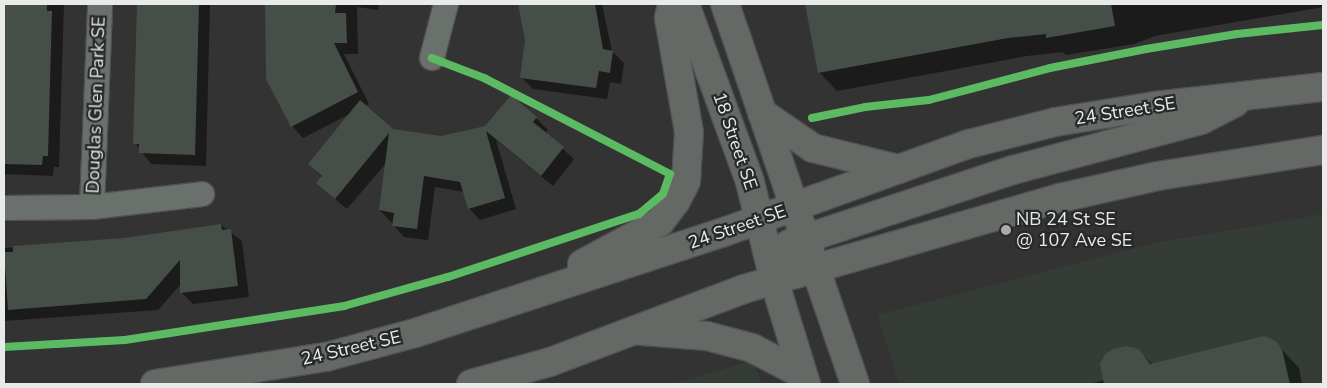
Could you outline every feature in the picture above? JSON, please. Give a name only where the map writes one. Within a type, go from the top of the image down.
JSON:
[{"type":"main road","points":[[517,298],[660,222],[676,201],[686,181],[688,132],[669,18],[672,4]]},
{"type":"main road","name":"18 Street SE","points":[[685,4],[750,182],[774,280],[804,379]]},
{"type":"main road","name":"18 Street SE","points":[[725,4],[818,270],[855,384]]},
{"type":"main road","name":"24 Street SE","points":[[155,384],[326,357],[415,333],[760,219],[969,144],[1054,122],[1255,93],[1323,87]]},
{"type":"main road","name":"24 Street SE","points":[[774,280],[787,246],[806,238],[1013,170],[1200,120],[1255,93]]},
{"type":"main road","points":[[762,113],[813,148],[898,169]]},
{"type":"main road","points":[[471,384],[550,362],[774,280],[818,270],[1078,194],[1158,176],[1323,150]]},
{"type":"main road","points":[[632,331],[707,336],[752,348],[804,379]]},
{"type":"street","name":"Douglas Glen Park SE","points":[[92,207],[100,4]]},
{"type":"street","points":[[432,58],[446,4]]},
{"type":"street","name":"Douglas Glen Park SE","points":[[4,208],[92,207],[202,194]]},
{"type":"shaded area","points":[[1323,214],[1323,384],[899,384],[877,315],[1159,242]]},
{"type":"shaded area","points":[[752,361],[762,384],[672,384]]},
{"type":"building","points":[[4,4],[47,4],[47,11],[52,11],[48,156],[43,156],[42,165],[4,164]]},
{"type":"building","points":[[137,4],[199,4],[195,155],[139,153],[139,144],[133,144]]},
{"type":"building","points":[[265,4],[336,4],[335,13],[346,13],[347,43],[334,43],[358,92],[291,127],[266,79]]},
{"type":"building","points":[[518,4],[595,4],[603,49],[613,51],[610,73],[599,71],[596,88],[520,78],[525,40]]},
{"type":"building","points":[[805,4],[1111,4],[1115,26],[1046,38],[1046,34],[1008,38],[818,73]]},
{"type":"building","points":[[511,95],[537,117],[533,122],[564,147],[541,176],[486,131],[505,198],[468,209],[460,182],[424,176],[417,229],[392,226],[394,213],[379,210],[389,133],[335,199],[316,183],[322,176],[308,164],[360,100],[393,129],[441,136],[485,126]]},
{"type":"building","points":[[221,224],[222,230],[231,229],[238,286],[180,293],[180,260],[146,299],[8,310],[4,252],[13,252],[13,246],[124,238]]},
{"type":"building","points":[[1264,336],[1276,341],[1282,350],[1290,384],[1104,384],[1100,364],[1105,354],[1113,349],[1126,346],[1139,349],[1150,364]]},
{"type":"cycle path","points":[[812,118],[865,107],[929,100],[1050,68],[1146,49],[1237,34],[1323,25]]},
{"type":"cycle path","points":[[4,347],[125,340],[344,306],[448,277],[639,214],[663,194],[670,174],[484,78],[432,58]]},
{"type":"place","name":"NB 24 St SE @ 107 Ave SE","points":[[1006,230]]}]
